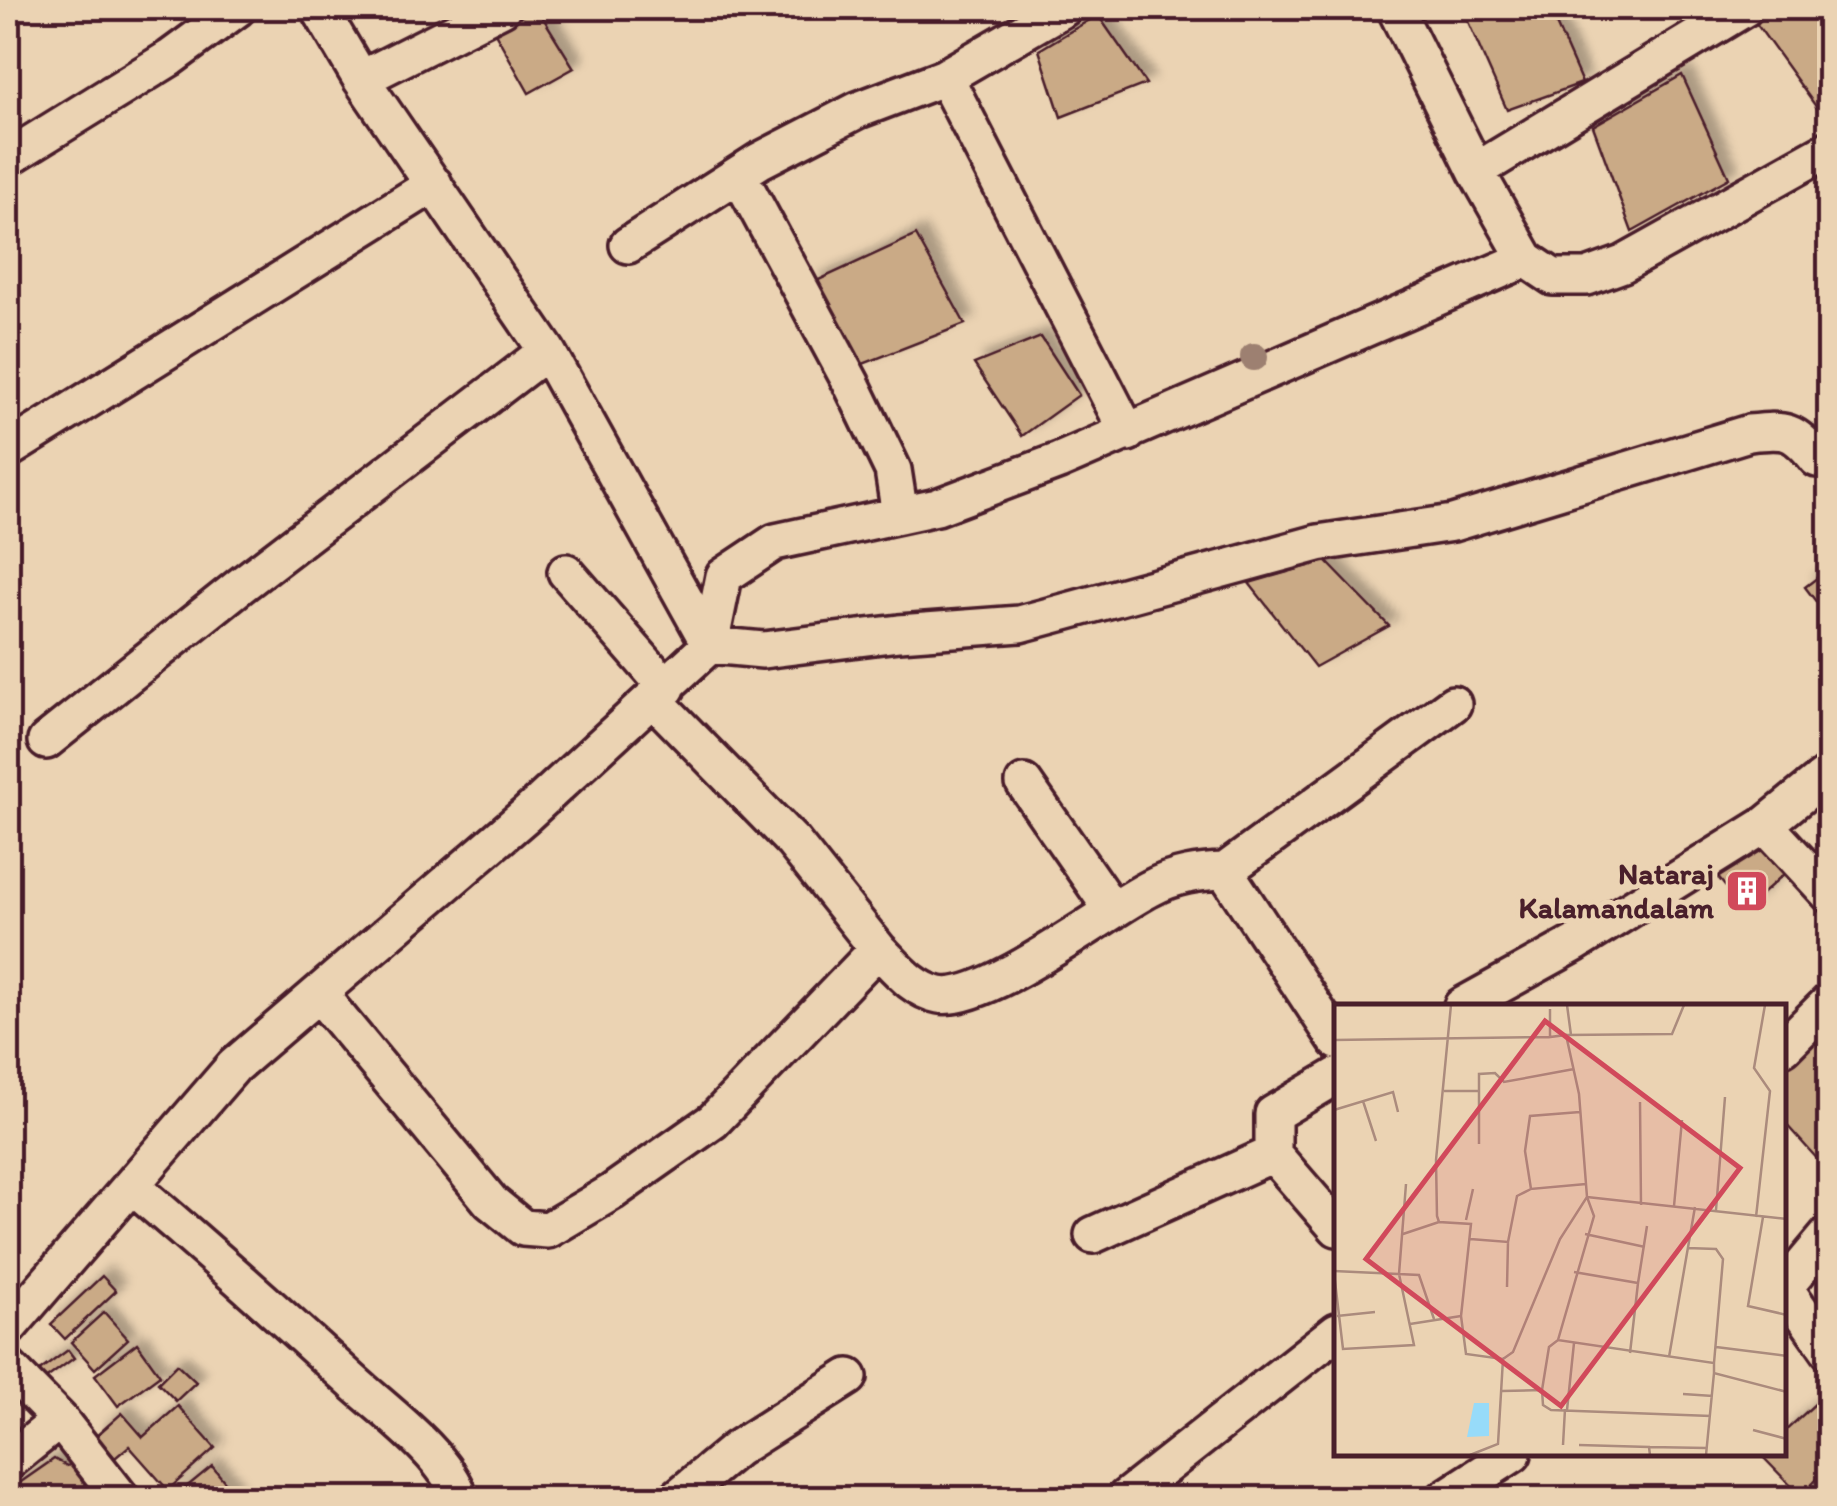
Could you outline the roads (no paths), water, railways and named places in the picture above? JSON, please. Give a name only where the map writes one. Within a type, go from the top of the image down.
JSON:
[{"type":"street","points":[[8,158],[170,58],[238,8]]},
{"type":"street","points":[[319,8],[361,80],[547,351],[710,645]]},
{"type":"street","points":[[361,80],[502,8]]},
{"type":"street","points":[[628,245],[738,175],[858,110],[945,78],[1064,8]]},
{"type":"street","points":[[1395,8],[1476,170],[1526,259],[1553,276],[1587,277],[1623,264],[1829,149]]},
{"type":"street","points":[[1476,170],[1745,8]]},
{"type":"street","points":[[945,78],[1128,433]]},
{"type":"street","points":[[738,175],[851,383],[893,470],[900,516]]},
{"type":"street","points":[[8,450],[434,184]]},
{"type":"street","points":[[8,1328],[234,1066],[660,694],[710,645],[724,576],[775,542],[936,507],[1128,433],[1526,259]]},
{"type":"street","points":[[46,741],[547,351]]},
{"type":"street","points":[[710,645],[763,650],[899,632],[1020,624],[1318,544],[1453,523],[1749,433],[1784,430],[1802,440],[1825,462]]},
{"type":"street","points":[[566,572],[660,694],[792,842],[878,950],[916,987],[942,996],[967,992],[1016,970],[1152,887],[1188,873],[1225,871],[1452,704]]},
{"type":"street","points":[[1466,1004],[1576,943],[1765,825],[1830,772]]},
{"type":"street","points":[[1024,783],[1113,911]]},
{"type":"street","points":[[1765,825],[1830,895]]},
{"type":"street","points":[[1225,871],[1334,1036]]},
{"type":"street","points":[[319,994],[491,1202],[523,1228],[548,1230],[612,1192],[713,1121],[878,950]]},
{"type":"street","points":[[1787,1044],[1830,1001]]},
{"type":"street","points":[[1334,1078],[1274,1114],[1273,1154],[1334,1225]]},
{"type":"street","points":[[1093,1235],[1273,1154]]},
{"type":"street","points":[[132,1186],[417,1440],[454,1480],[460,1498]]},
{"type":"street","points":[[1787,1285],[1830,1233]]},
{"type":"street","points":[[1787,1290],[1830,1352]]},
{"type":"street","points":[[1125,1498],[1334,1333]]},
{"type":"street","points":[[8,1367],[60,1420],[121,1498]]},
{"type":"street","points":[[676,1498],[736,1449],[849,1377]]},
{"type":"street","points":[[8,1462],[60,1420]]},
{"type":"street","points":[[1445,1498],[1510,1456]]},
{"type":"place","name":"Nataraj Kalamandalam","points":[[1747,891]]}]
